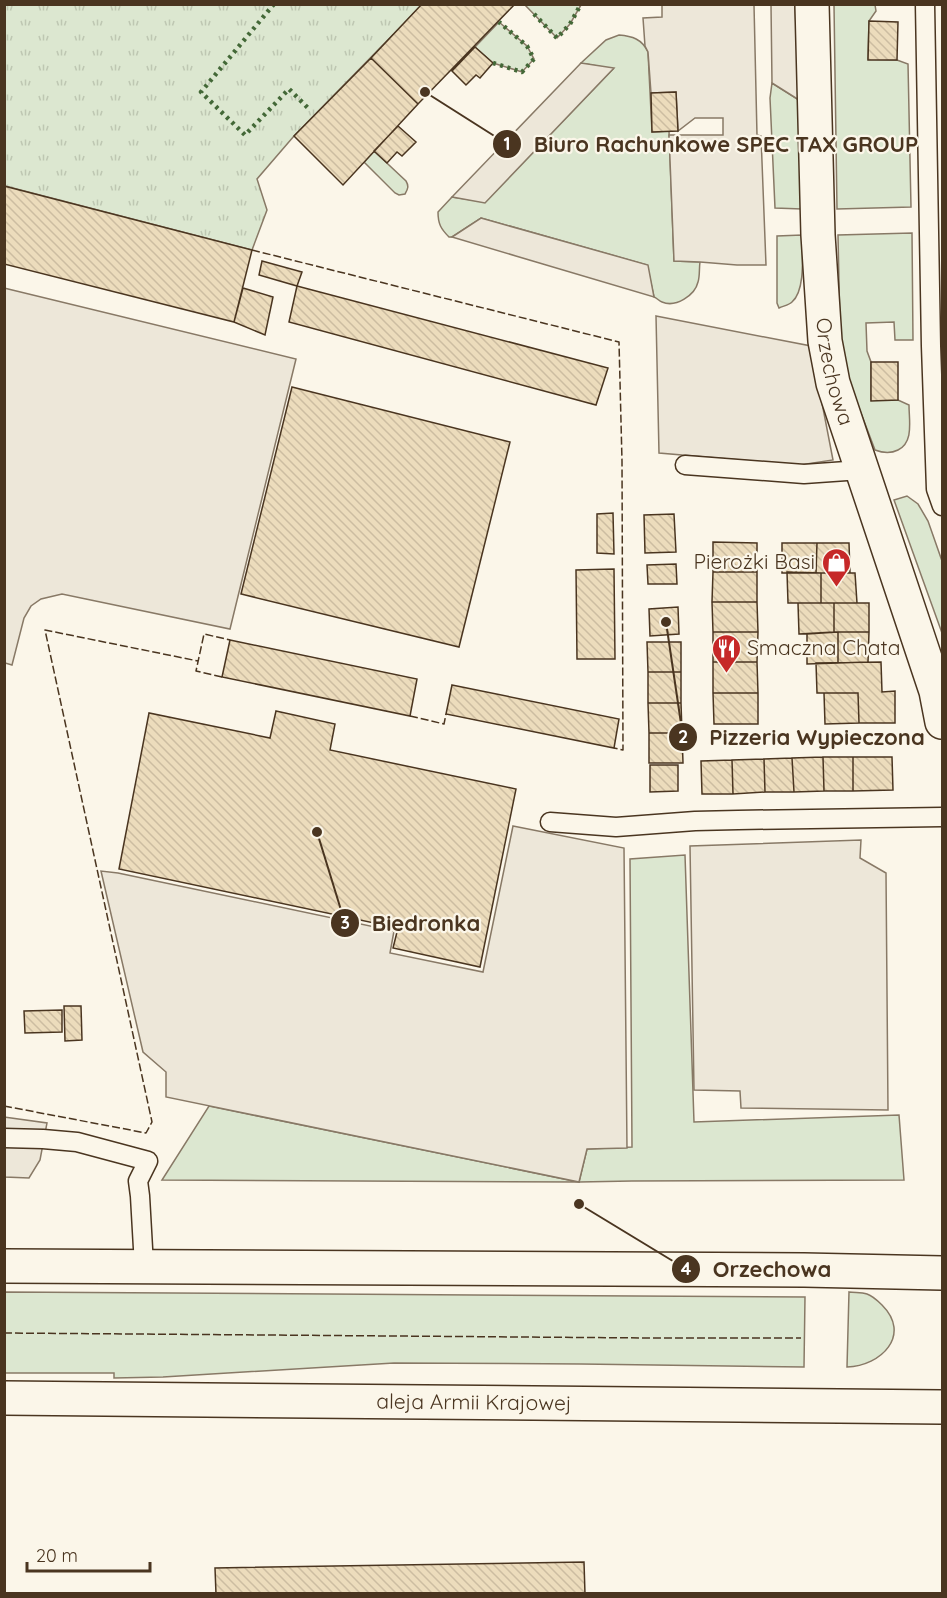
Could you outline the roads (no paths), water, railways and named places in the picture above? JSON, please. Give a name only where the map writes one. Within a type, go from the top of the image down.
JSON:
[{"type":"main road","name":"Orzechowa","points":[[812,4],[818,235],[825,341],[833,383],[936,691],[942,722]]},
{"type":"main road","points":[[4,1266],[804,1270],[942,1273]]},
{"type":"main road","name":"aleja Armii Krajowej","points":[[4,1398],[942,1407]]},
{"type":"lane","points":[[925,4],[932,382],[936,489],[942,506]]},
{"type":"lane","points":[[685,465],[804,474],[861,470]]},
{"type":"lane","points":[[550,822],[616,827],[727,820],[942,817]]},
{"type":"lane","points":[[4,1138],[76,1142],[148,1161],[138,1181],[144,1266]]},
{"type":"place","name":"Biuro Rachunkowe SPEC TAX GROUP","points":[[425,92]]},
{"type":"place","name":"Pierożki Basi","points":[[836,588]]},
{"type":"place","name":"Pizzeria Wypieczona","points":[[666,622]]},
{"type":"place","name":"Smaczna Chata","points":[[726,674]]},
{"type":"place","name":"Biedronka","points":[[317,832]]},
{"type":"place","name":"Orzechowa","points":[[579,1204]]}]
